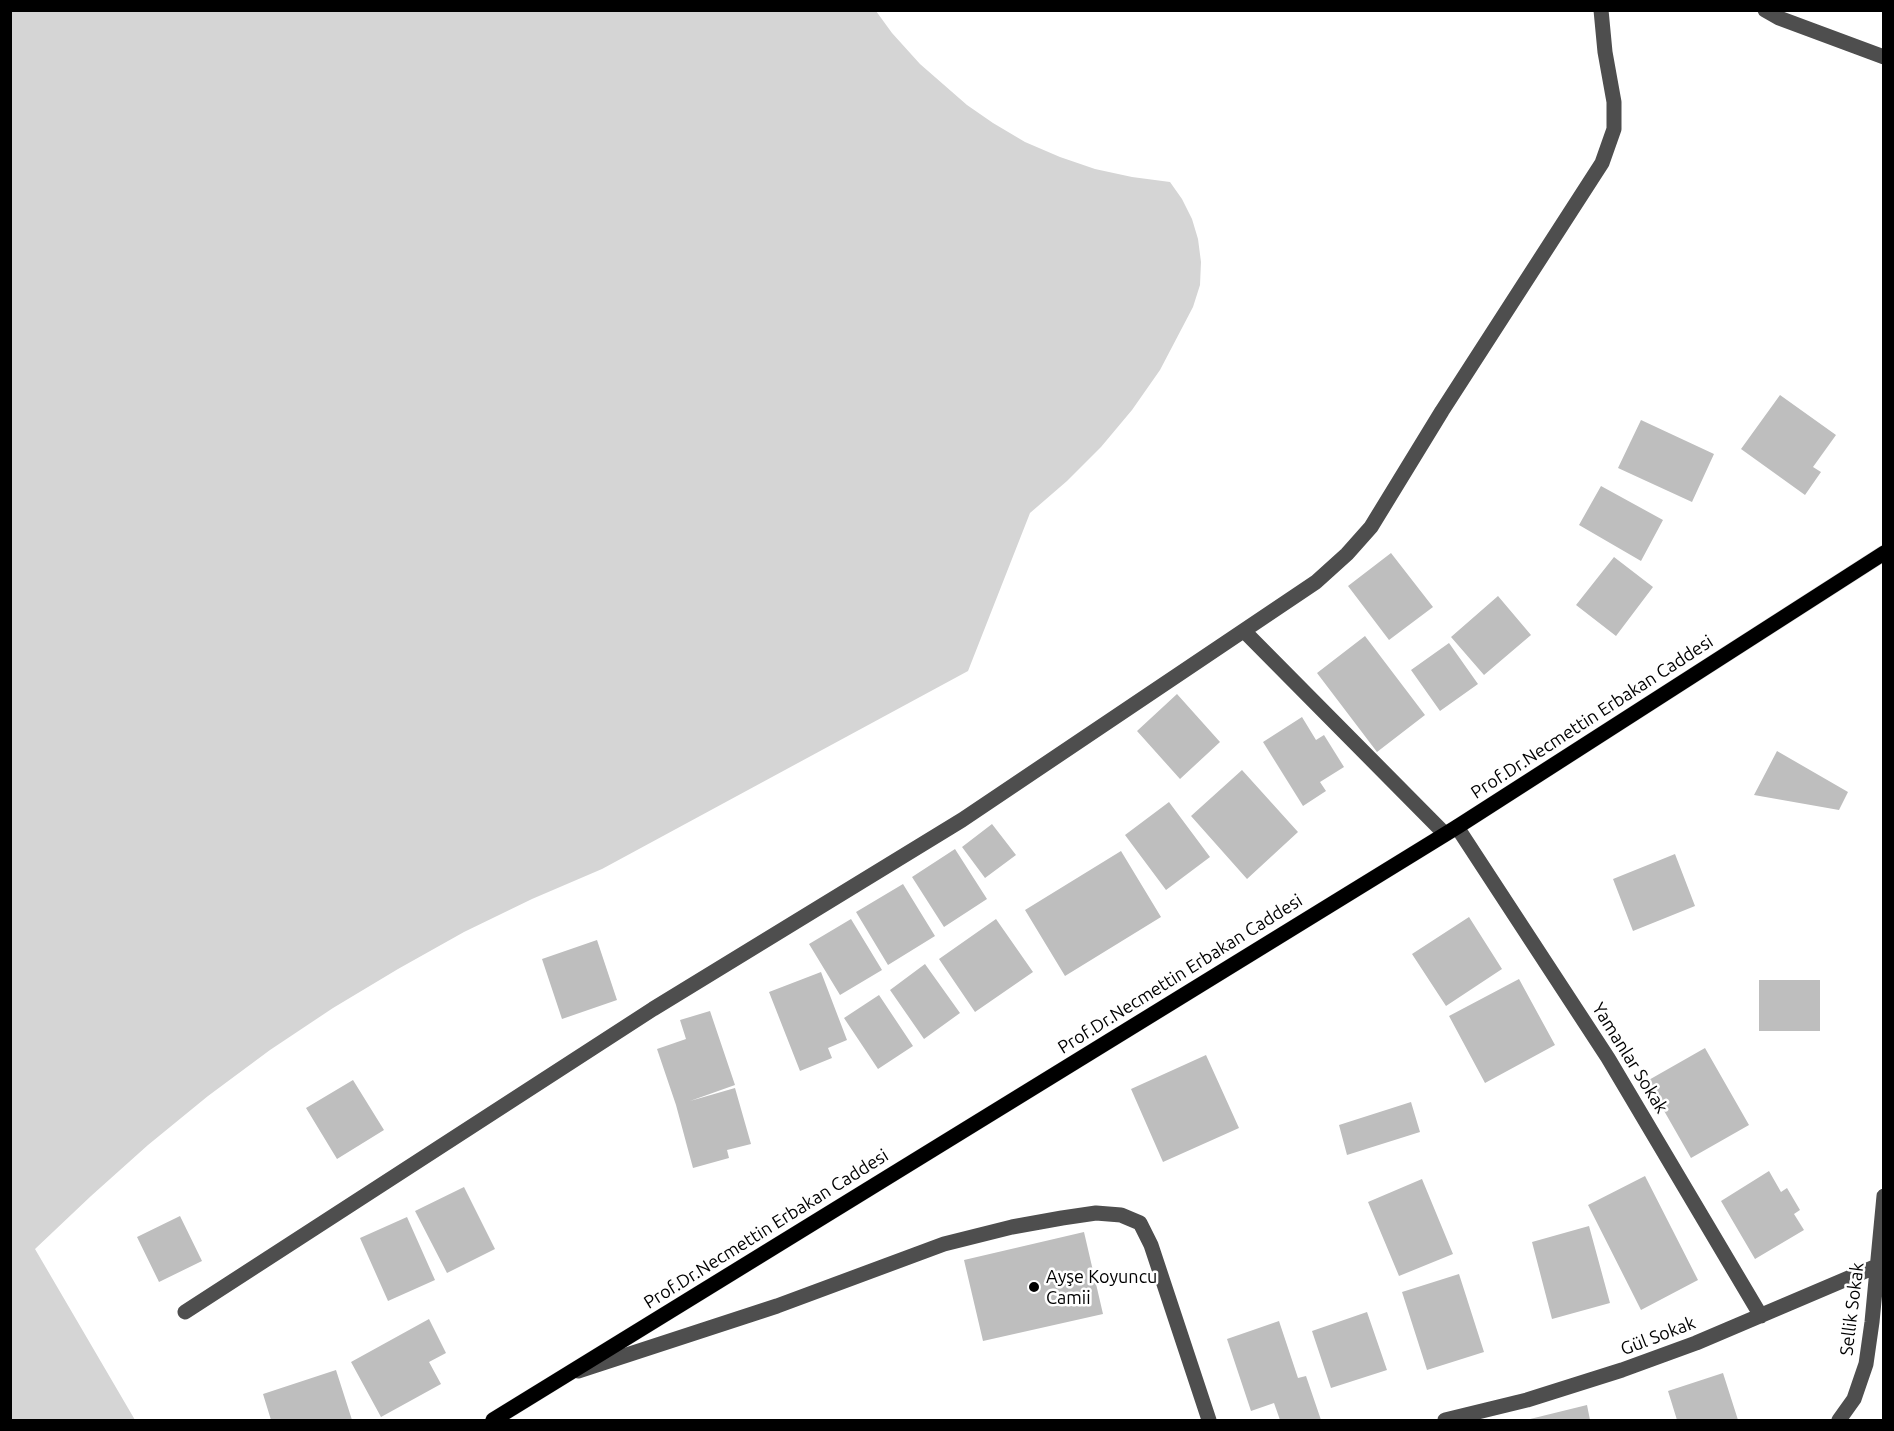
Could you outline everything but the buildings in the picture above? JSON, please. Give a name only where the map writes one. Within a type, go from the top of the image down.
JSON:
[{"type":"main road","name":"Prof.Dr.Necmettin Erbakan Caddesi","points":[[493,1420],[1451,831],[1884,554]]},
{"type":"street","points":[[185,1312],[653,1009],[962,820],[1316,582],[1347,554],[1371,527],[1442,411],[1602,163],[1614,129],[1614,102],[1605,52],[1601,10]]},
{"type":"street","points":[[1765,10],[1779,18],[1884,57]]},
{"type":"street","name":"Yamanlar Sokak","points":[[1244,631],[1451,831],[1608,1058],[1761,1316]]},
{"type":"street","name":"Sellik Sokak","points":[[1839,1420],[1854,1399],[1866,1364],[1884,1196]]},
{"type":"street","points":[[566,1375],[777,1306],[944,1244],[1012,1227],[1096,1214],[1121,1215],[1140,1223],[1151,1245],[1209,1420]]},
{"type":"street","name":"Gül Sokak","points":[[1445,1420],[1527,1400],[1622,1370],[1696,1343],[1877,1266]]},
{"type":"shaded area","points":[[10,11],[876,11],[920,64],[967,105],[1025,142],[1095,169],[1170,182],[1192,219],[1201,262],[1200,285],[1193,307],[1160,370],[1132,410],[1101,447],[1030,513],[968,671],[602,869],[464,932],[333,1008],[270,1050],[208,1096],[148,1145],[35,1249],[135,1420],[11,1420]]},
{"type":"place","name":"Ayşe Koyuncu Camii","points":[[1034,1287]]}]
